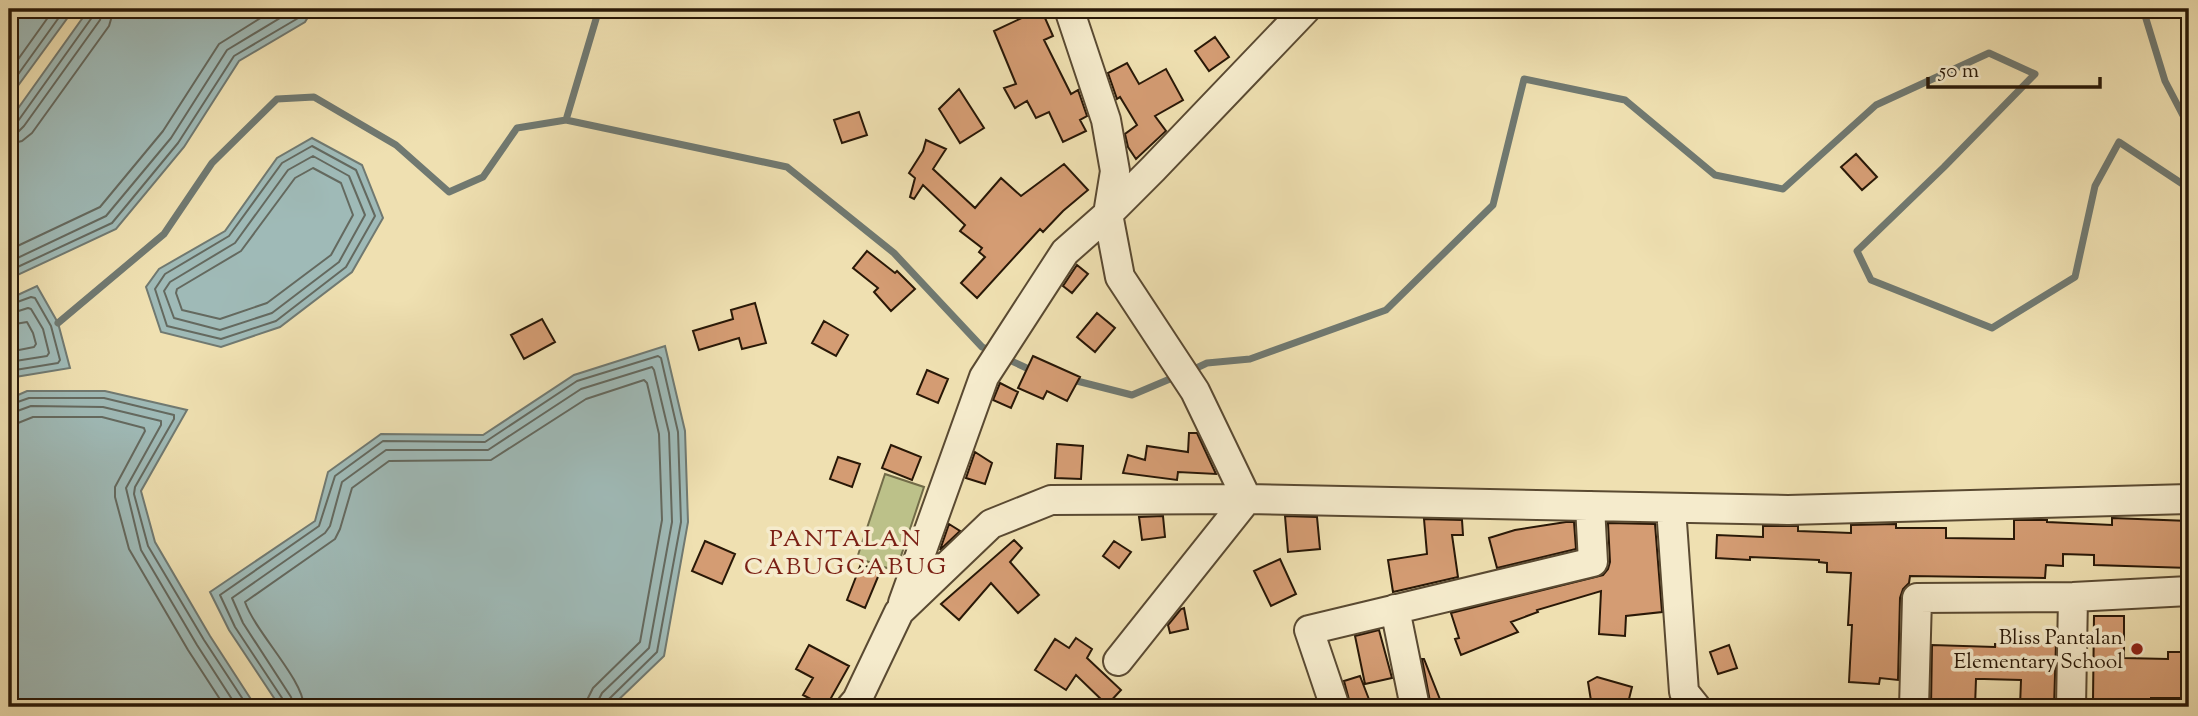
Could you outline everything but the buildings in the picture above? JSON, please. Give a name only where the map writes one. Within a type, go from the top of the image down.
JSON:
[{"type":"street","points":[[1069,9],[1106,120],[1115,171],[1108,214],[1120,277],[1195,391],[1247,499]]},
{"type":"street","points":[[851,707],[858,700],[900,612],[984,377],[1065,252],[1108,214],[1306,9]]},
{"type":"street","points":[[1118,661],[1247,499]]},
{"type":"street","points":[[900,612],[991,524],[1051,500],[1247,499],[1788,510],[2189,499]]},
{"type":"street","points":[[1335,707],[1308,630],[1593,562],[1590,506]]},
{"type":"street","points":[[1671,508],[1684,692],[1696,707]]},
{"type":"street","points":[[1914,707],[1917,598],[2073,597],[2189,590]]},
{"type":"street","points":[[2071,707],[2073,597]]},
{"type":"street","points":[[1395,609],[1415,707]]},
{"type":"green space","points":[[885,474],[924,487],[896,571],[857,558]]},
{"type":"water","points":[[9,9],[74,9],[9,98]]},
{"type":"water","points":[[89,9],[313,9],[305,22],[239,61],[184,147],[116,229],[9,279],[9,121]]},
{"type":"water","points":[[312,138],[362,165],[383,218],[352,272],[280,327],[221,347],[161,332],[146,287],[159,269],[225,231],[277,158]]},
{"type":"water","points":[[37,286],[58,323],[70,368],[9,378],[9,299]]},
{"type":"water","points":[[665,346],[685,431],[688,522],[664,656],[611,707],[280,707],[229,630],[210,592],[315,521],[328,472],[381,434],[483,435],[574,375]]},
{"type":"water","points":[[27,391],[105,391],[187,410],[141,491],[155,542],[210,636],[256,707],[9,707],[9,399]]},
{"type":"waterway","points":[[566,120],[599,9]]},
{"type":"waterway","points":[[2143,9],[2165,81],[2189,127]]},
{"type":"waterway","points":[[1188,372],[1207,363],[1250,359],[1386,310],[1493,205],[1524,79],[1625,100],[1715,175],[1783,189],[1876,105],[1989,53],[2035,74],[1857,251],[1871,280],[1992,328],[2075,277],[2095,186],[2119,142],[2184,185],[2189,181]]},
{"type":"waterway","points":[[58,323],[164,234],[212,163],[277,99],[314,97],[396,145],[449,192],[483,177],[517,128],[566,120],[787,167],[894,253],[982,347],[992,351]]},
{"type":"waterway","points":[[1003,357],[1033,371]]},
{"type":"waterway","points":[[1069,379],[1132,395],[1177,376]]},
{"type":"place","name":"Bliss Pantalan Elementary School","points":[[2137,649]]},
{"type":"district","name":"PANTALAN CABUGCABUG","points":[[846,552]]}]
